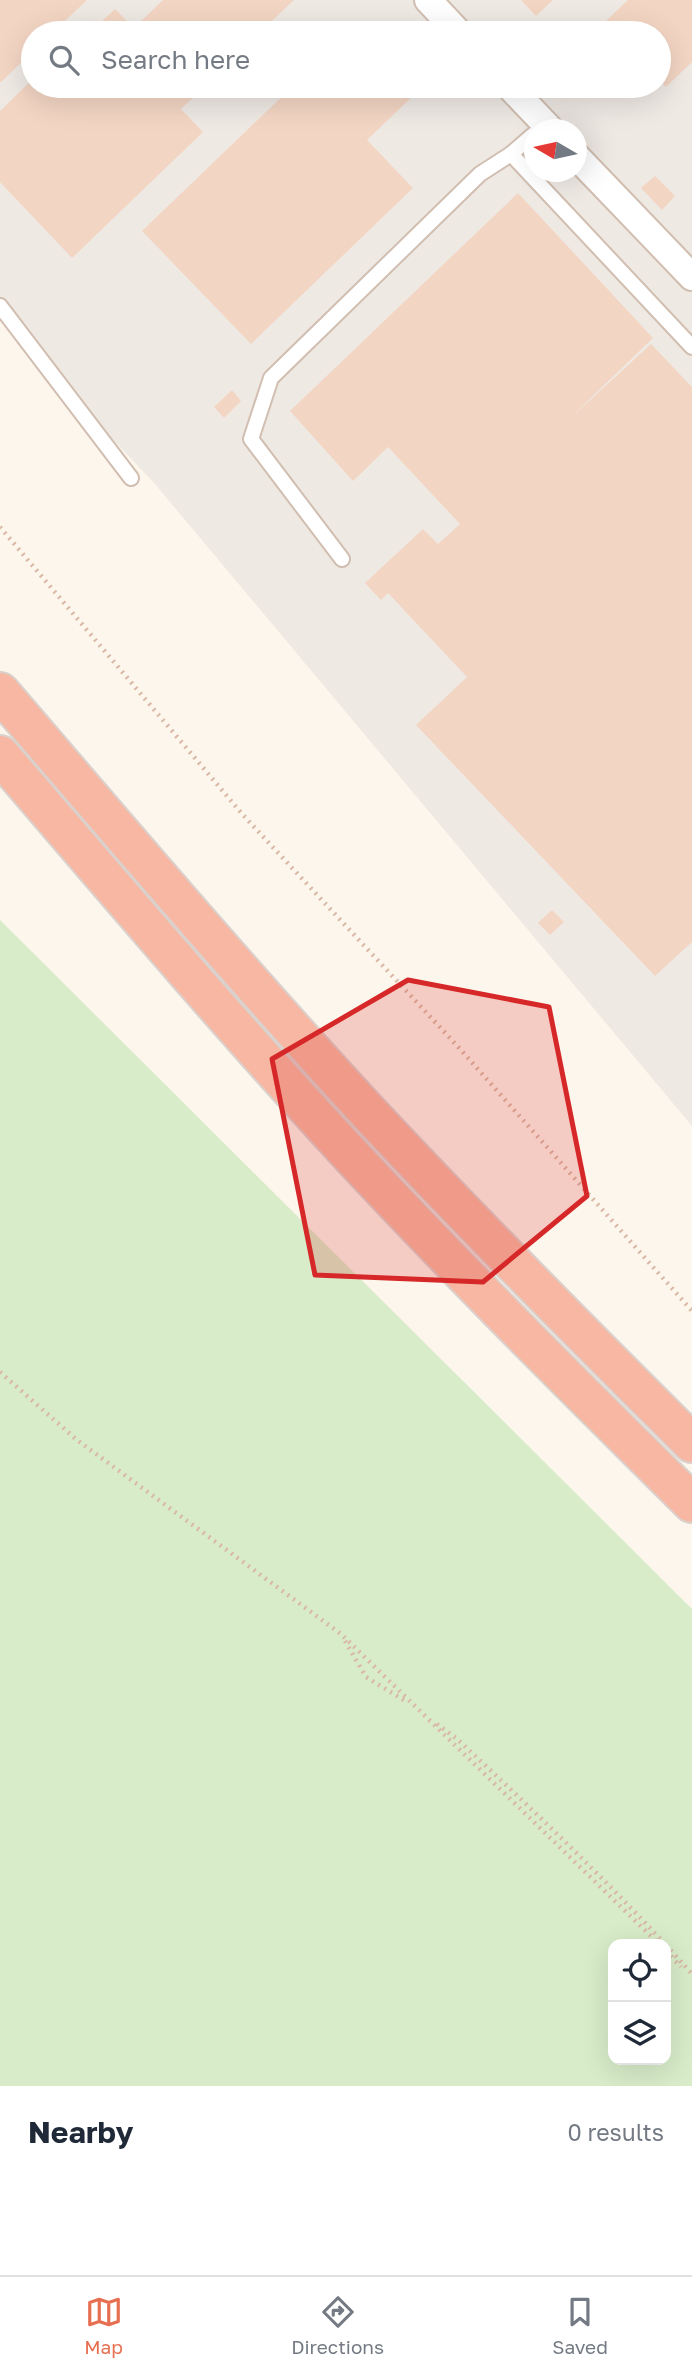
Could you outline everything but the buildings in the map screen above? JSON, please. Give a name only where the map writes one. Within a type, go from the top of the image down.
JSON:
[{"type":"highway","points":[[0,692],[210,935],[370,1114],[517,1268],[692,1443]]},
{"type":"highway","points":[[0,755],[216,1007],[346,1150],[497,1308],[692,1503]]},
{"type":"street","points":[[428,0],[448,21]]},
{"type":"street","points":[[518,98],[535,119]]},
{"type":"street","points":[[587,168],[692,278]]},
{"type":"lane","points":[[342,559],[251,439],[271,378],[480,174],[524,144]]},
{"type":"lane","points":[[511,154],[692,347]]},
{"type":"lane","points":[[0,306],[131,478]]},
{"type":"path","points":[[0,527],[243,815],[461,1050],[692,1311]]},
{"type":"path","points":[[0,1372],[77,1440],[341,1634],[654,1939]]},
{"type":"path","points":[[341,1634],[366,1677],[406,1701],[456,1738],[619,1894],[660,1939]]},
{"type":"path","points":[[671,1952],[692,1975]]},
{"type":"path","points":[[671,1956],[692,1975]]},
{"type":"highlighted area","points":[[408,980],[549,1007],[587,1196],[483,1282],[315,1275],[272,1059]]},
{"type":"shaded area","points":[[0,0],[692,0],[692,1126],[155,484],[0,320]]},
{"type":"green space","points":[[0,920],[692,1609],[692,2086],[0,2086]]}]
